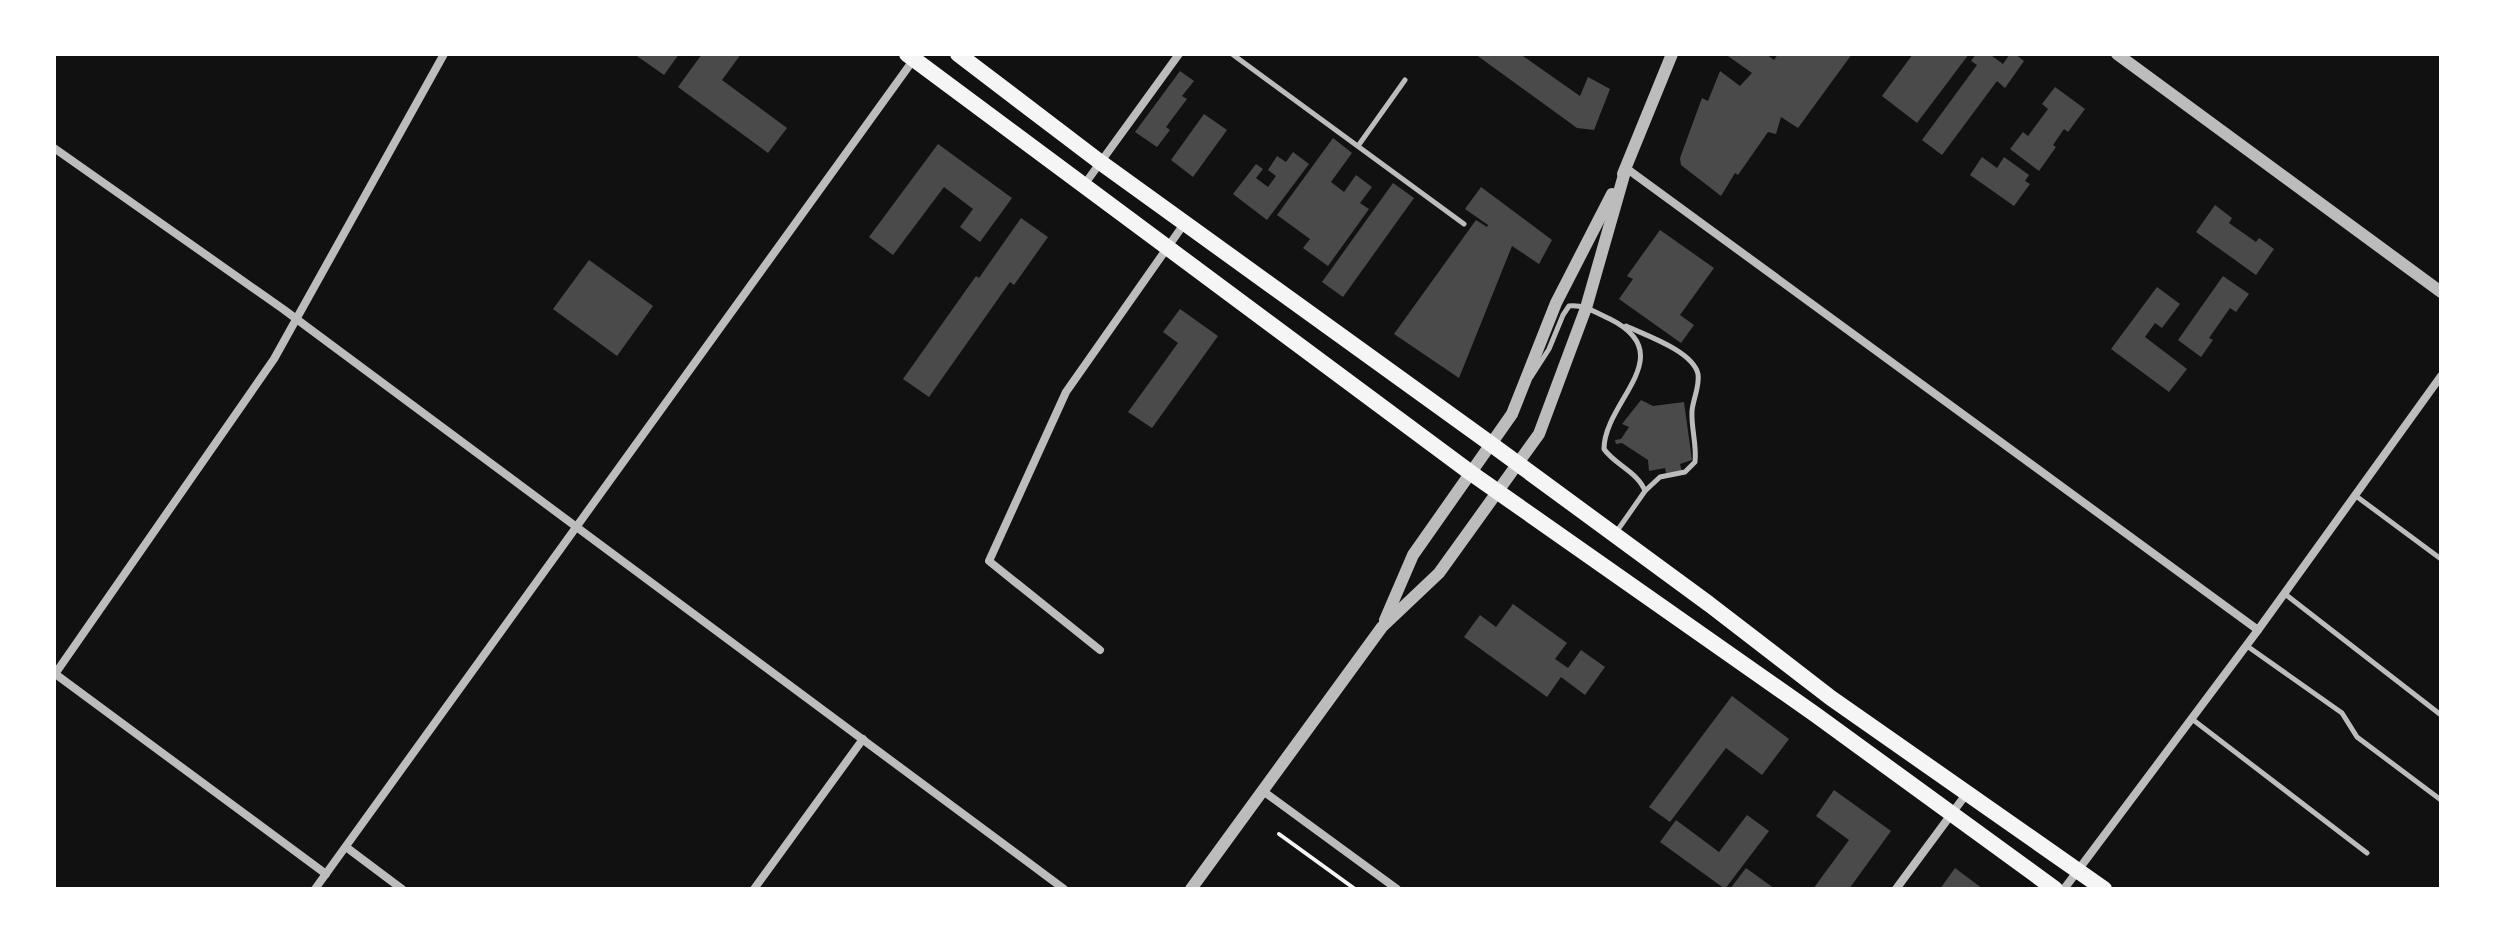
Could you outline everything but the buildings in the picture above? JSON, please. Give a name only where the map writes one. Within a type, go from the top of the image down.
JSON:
[{"type":"highway","points":[[958,54],[1184,224],[1491,444],[1831,698],[2104,889]]},
{"type":"highway","points":[[912,56],[1471,473],[1816,715],[2055,889]]},
{"type":"street","points":[[326,874],[54,674],[274,359],[444,54]]},
{"type":"street","points":[[1084,185],[1179,54]]},
{"type":"street","points":[[1382,627],[1413,555],[1512,414],[1556,303],[1626,168],[1672,54]]},
{"type":"street","points":[[2117,54],[2441,292]]},
{"type":"street","points":[[315,889],[912,56]]},
{"type":"street","points":[[54,148],[297,319],[1064,889]]},
{"type":"street","points":[[1191,889],[1382,627],[1439,573],[1539,434],[1586,308],[1626,168]]},
{"type":"street","points":[[1626,168],[2258,630]]},
{"type":"street","points":[[1100,650],[989,561],[1066,392],[1184,224]]},
{"type":"street","points":[[2064,889],[2258,630],[2441,376]]},
{"type":"street","points":[[754,889],[863,739]]},
{"type":"street","points":[[1263,791],[1397,889]]},
{"type":"street","points":[[1896,889],[1967,793]]},
{"type":"street","points":[[346,847],[402,889]]},
{"type":"lane","points":[[1232,54],[1464,224]]},
{"type":"lane","points":[[1358,146],[1405,80]]},
{"type":"lane","points":[[1523,387],[1542,363],[1565,310],[1573,305],[1665,344],[1685,356],[1695,367],[1698,375],[1692,408],[1695,462],[1685,472],[1660,477],[1645,491],[1614,535]]},
{"type":"lane","points":[[1614,321],[1636,340],[1641,360],[1638,374],[1606,432],[1604,449],[1641,483],[1645,491]]},
{"type":"lane","points":[[2355,495],[2441,559]]},
{"type":"lane","points":[[2284,593],[2441,715]]},
{"type":"lane","points":[[2246,645],[2342,713],[2357,737],[2441,800]]},
{"type":"lane","points":[[2191,719],[2367,853]]},
{"type":"path","points":[[1279,834],[1355,889]]}]
